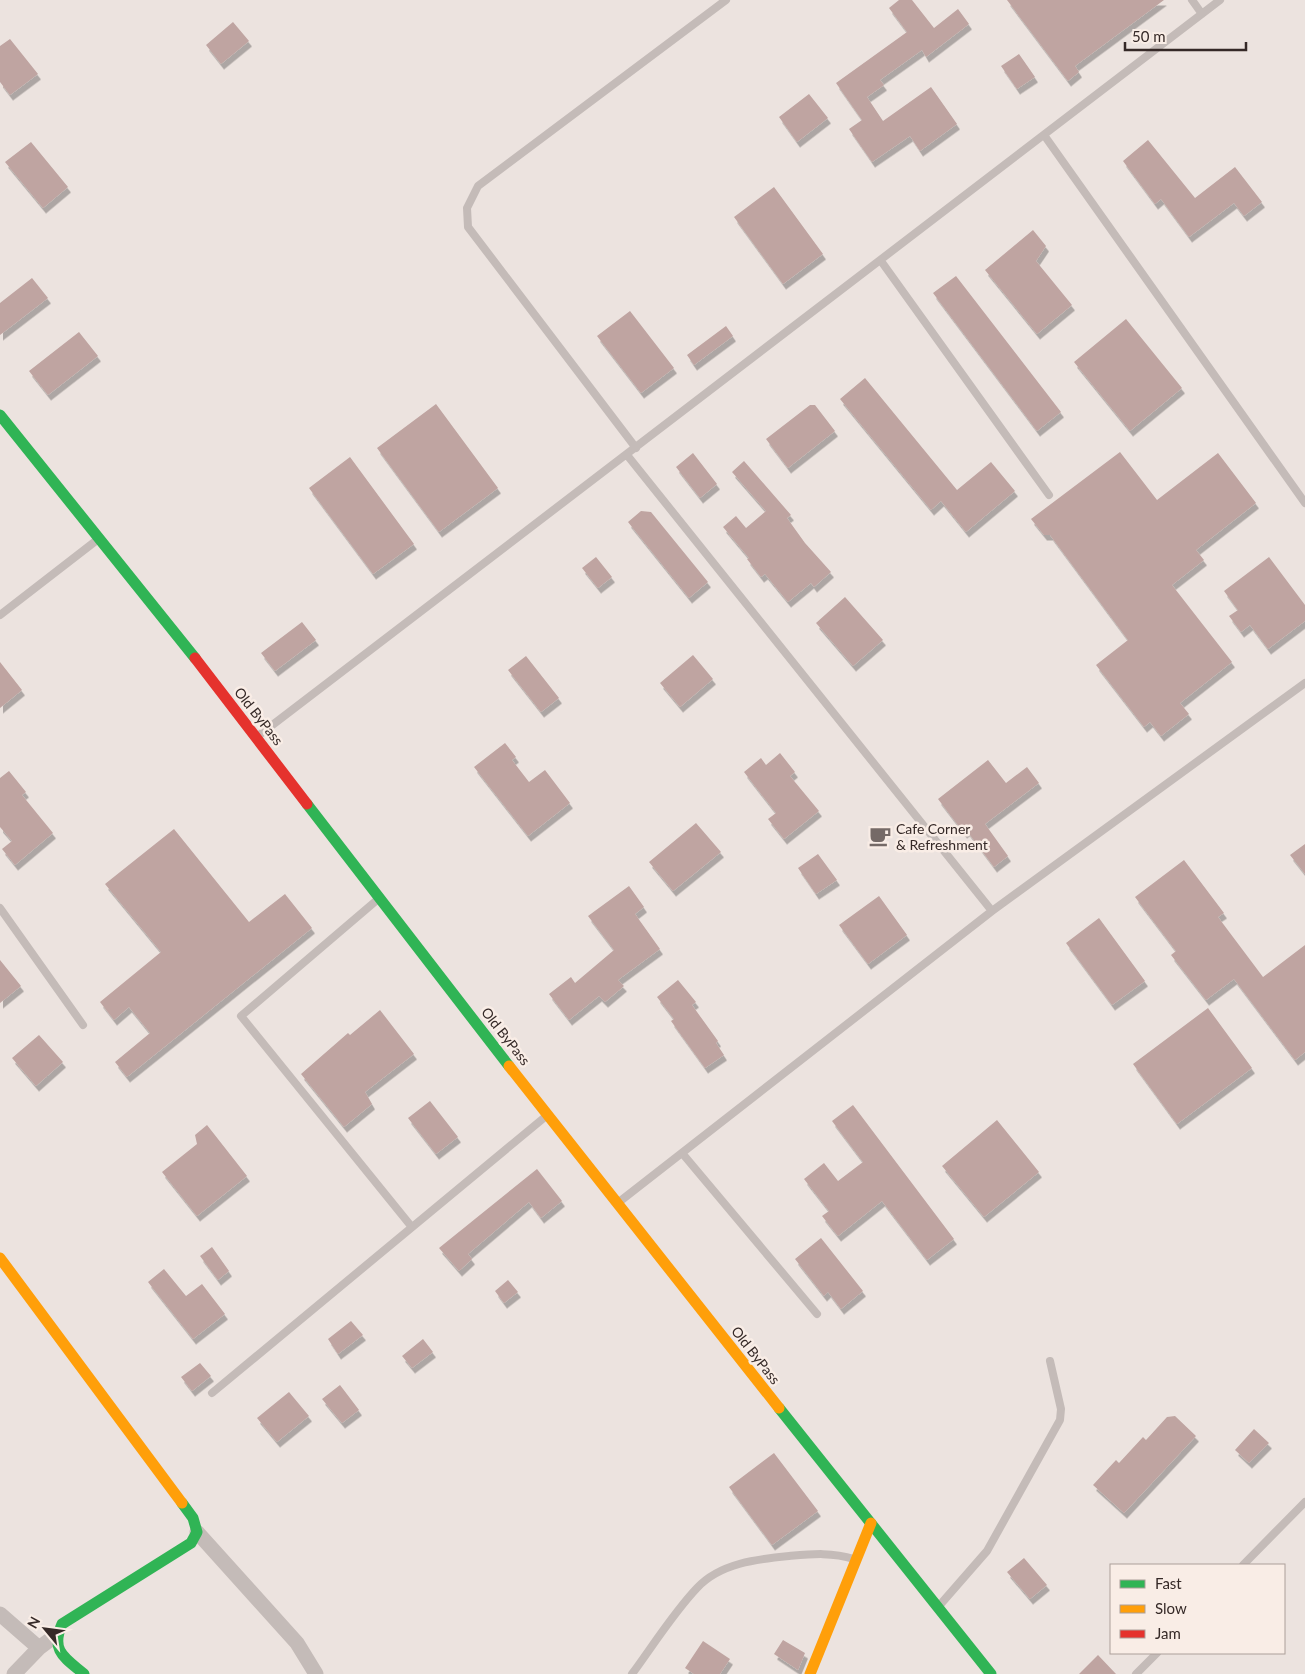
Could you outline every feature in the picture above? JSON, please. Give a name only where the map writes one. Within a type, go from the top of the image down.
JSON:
[{"type":"main road","name":"Old ByPass","points":[[0,415],[257,737],[379,898],[549,1114],[617,1204],[939,1606],[991,1674]]},
{"type":"main road","points":[[0,1258],[193,1518],[197,1532],[191,1543],[62,1624],[55,1636],[55,1645],[64,1657],[84,1674]]},
{"type":"main road","points":[[810,1674],[871,1523]]},
{"type":"street","points":[[197,1532],[297,1643],[316,1674]]},
{"type":"street","points":[[0,1614],[39,1648]]},
{"type":"street","points":[[14,1674],[39,1648],[55,1636]]},
{"type":"lane","points":[[636,448],[468,227],[467,208],[478,186],[726,0]]},
{"type":"lane","points":[[1192,0],[1202,14]]},
{"type":"lane","points":[[257,737],[628,455],[1220,0]]},
{"type":"lane","points":[[1044,135],[1305,503]]},
{"type":"lane","points":[[881,260],[1050,494]]},
{"type":"lane","points":[[628,455],[992,911]]},
{"type":"lane","points":[[0,615],[100,538]]},
{"type":"lane","points":[[617,1204],[992,911],[1305,683]]},
{"type":"lane","points":[[379,898],[241,1016],[411,1226]]},
{"type":"lane","points":[[1,912],[83,1025]]},
{"type":"lane","points":[[212,1393],[411,1226],[549,1114]]},
{"type":"lane","points":[[682,1153],[817,1314]]},
{"type":"lane","points":[[939,1606],[987,1551],[1060,1420],[1061,1409],[1050,1361]]},
{"type":"lane","points":[[1244,1564],[1305,1502]]},
{"type":"lane","points":[[632,1674],[698,1587],[718,1573],[738,1564],[762,1558],[829,1553],[856,1560]]},
{"type":"lane","points":[[1136,1674],[1156,1654]]},
{"type":"building","points":[[899,0],[912,0],[934,28],[958,9],[969,24],[926,57],[922,50],[880,80],[884,85],[867,97],[883,121],[931,87],[957,124],[920,151],[910,136],[872,162],[849,129],[862,120],[836,83],[907,32],[889,8]]},
{"type":"building","points":[[1007,0],[1164,0],[1075,66],[1079,72],[1068,81]]},
{"type":"building","points":[[233,22],[249,41],[221,64],[206,45]]},
{"type":"building","points":[[10,39],[38,74],[10,95],[0,82],[0,46]]},
{"type":"building","points":[[1019,54],[1035,77],[1017,89],[1001,66]]},
{"type":"building","points":[[809,94],[828,118],[797,142],[779,117]]},
{"type":"building","points":[[1148,140],[1195,198],[1235,167],[1262,202],[1244,216],[1234,203],[1189,237],[1161,199],[1155,204],[1123,161]]},
{"type":"building","points":[[31,142],[68,187],[43,208],[5,162]]},
{"type":"building","points":[[774,187],[823,254],[783,284],[734,217]]},
{"type":"building","points":[[1033,230],[1046,246],[1036,261],[1072,305],[1037,334],[985,270]]},
{"type":"building","points":[[956,276],[1061,412],[1037,431],[933,293]]},
{"type":"building","points":[[32,278],[48,298],[0,335],[0,303]]},
{"type":"building","points":[[630,311],[674,368],[641,393],[597,336]]},
{"type":"building","points":[[1126,319],[1182,388],[1130,431],[1074,362]]},
{"type":"building","points":[[726,326],[733,336],[694,365],[687,355]]},
{"type":"building","points":[[79,332],[98,356],[48,395],[29,371]]},
{"type":"building","points":[[865,378],[957,490],[991,462],[1015,491],[966,532],[941,501],[931,510],[840,399]]},
{"type":"building","points":[[436,404],[498,488],[439,532],[377,448]]},
{"type":"building","points":[[810,405],[815,405],[835,431],[788,468],[766,439]]},
{"type":"building","points":[[1120,452],[1157,500],[1218,453],[1256,503],[1196,550],[1204,560],[1172,585],[1232,662],[1180,703],[1189,714],[1161,736],[1150,722],[1144,727],[1096,665],[1128,640],[1050,535],[1044,535],[1031,519]]},
{"type":"building","points":[[693,453],[717,484],[700,498],[676,467]]},
{"type":"building","points":[[350,457],[414,544],[373,574],[309,488]]},
{"type":"building","points":[[744,461],[791,515],[787,518],[805,543],[831,572],[814,587],[811,583],[788,602],[765,574],[761,577],[747,559],[749,558],[723,527],[736,516],[746,528],[766,511],[732,472]]},
{"type":"building","points":[[641,511],[651,512],[708,582],[689,598],[628,522]]},
{"type":"building","points":[[596,557],[612,577],[598,588],[582,568]]},
{"type":"building","points":[[1269,557],[1305,605],[1305,621],[1268,649],[1250,625],[1241,632],[1229,616],[1238,610],[1224,591]]},
{"type":"building","points":[[845,597],[883,640],[853,666],[816,623]]},
{"type":"building","points":[[302,622],[316,640],[275,671],[261,653]]},
{"type":"building","points":[[693,655],[713,679],[680,707],[660,683]]},
{"type":"building","points":[[526,656],[559,698],[541,712],[508,670]]},
{"type":"building","points":[[0,662],[22,690],[0,708]]},
{"type":"building","points":[[505,743],[516,757],[512,760],[529,782],[545,770],[570,803],[528,836],[474,767]]},
{"type":"building","points":[[780,753],[795,772],[790,776],[819,811],[784,839],[768,819],[776,813],[744,772],[761,758],[766,765]]},
{"type":"building","points":[[988,760],[1006,783],[1027,767],[1039,783],[985,824],[1008,856],[994,867],[967,831],[964,833],[938,799]]},
{"type":"building","points":[[9,771],[26,792],[22,795],[53,833],[15,865],[2,849],[12,841],[0,827],[0,778]]},
{"type":"building","points":[[696,823],[721,852],[673,891],[649,862]]},
{"type":"building","points":[[174,829],[249,922],[285,894],[312,928],[127,1077],[115,1062],[150,1033],[129,1007],[114,1020],[100,1002],[161,952],[105,884]]},
{"type":"building","points":[[1305,844],[1305,874],[1290,855]]},
{"type":"building","points":[[818,854],[837,880],[816,894],[798,868]]},
{"type":"building","points":[[1184,860],[1224,913],[1218,917],[1263,977],[1305,945],[1305,1052],[1295,1060],[1234,979],[1206,1000],[1171,955],[1176,951],[1135,897]]},
{"type":"building","points":[[629,886],[644,907],[635,914],[660,949],[618,980],[624,986],[605,1002],[599,996],[569,1020],[549,994],[571,977],[575,983],[614,950],[588,916]]},
{"type":"building","points":[[879,896],[907,935],[868,964],[839,925]]},
{"type":"building","points":[[1099,918],[1145,981],[1112,1005],[1066,943]]},
{"type":"building","points":[[0,960],[21,986],[0,1003]]},
{"type":"building","points":[[678,980],[696,1002],[692,1005],[718,1041],[716,1043],[724,1055],[705,1068],[671,1021],[674,1019],[657,997]]},
{"type":"building","points":[[1208,1008],[1252,1068],[1177,1124],[1133,1064]]},
{"type":"building","points":[[380,1010],[414,1054],[365,1092],[372,1104],[344,1127],[301,1074],[348,1033],[350,1035]]},
{"type":"building","points":[[39,1035],[63,1062],[36,1086],[12,1058]]},
{"type":"building","points":[[430,1101],[458,1137],[436,1154],[408,1118]]},
{"type":"building","points":[[853,1105],[954,1239],[927,1260],[882,1201],[838,1236],[822,1216],[829,1211],[804,1179],[824,1163],[838,1181],[863,1162],[832,1121]]},
{"type":"building","points":[[997,1120],[1039,1172],[984,1217],[942,1166]]},
{"type":"building","points":[[207,1125],[247,1176],[197,1216],[162,1172],[197,1144],[195,1135]]},
{"type":"building","points":[[537,1169],[562,1201],[541,1218],[529,1202],[468,1254],[472,1259],[459,1271],[439,1248]]},
{"type":"building","points":[[821,1238],[863,1291],[841,1309],[828,1292],[824,1296],[795,1259]]},
{"type":"building","points":[[212,1247],[229,1271],[218,1280],[200,1256]]},
{"type":"building","points":[[164,1269],[186,1296],[202,1284],[225,1314],[193,1339],[148,1282]]},
{"type":"building","points":[[508,1280],[518,1292],[504,1303],[495,1291]]},
{"type":"building","points":[[351,1321],[363,1335],[338,1354],[328,1339]]},
{"type":"building","points":[[423,1339],[433,1352],[412,1368],[402,1356]]},
{"type":"building","points":[[200,1363],[211,1376],[192,1391],[181,1377]]},
{"type":"building","points":[[340,1385],[359,1410],[342,1423],[322,1399]]},
{"type":"building","points":[[289,1392],[309,1416],[277,1442],[257,1418]]},
{"type":"building","points":[[1175,1416],[1196,1436],[1124,1513],[1093,1485],[1116,1460],[1119,1463],[1143,1437],[1146,1440],[1167,1417]]},
{"type":"building","points":[[1254,1429],[1269,1443],[1249,1463],[1235,1450]]},
{"type":"building","points":[[774,1453],[818,1511],[772,1545],[729,1487]]},
{"type":"building","points":[[1024,1558],[1047,1585],[1030,1599],[1007,1572]]},
{"type":"building","points":[[783,1640],[805,1653],[798,1670],[774,1654]]},
{"type":"building","points":[[703,1641],[730,1659],[720,1674],[694,1674],[685,1668]]},
{"type":"building","points":[[1098,1655],[1116,1674],[1079,1674]]},
{"type":"traffic: fast","points":[[0,415],[195,658]]},
{"type":"traffic: fast","points":[[307,804],[509,1066]]},
{"type":"traffic: fast","points":[[779,1408],[991,1674]]},
{"type":"traffic: fast","points":[[84,1674],[61,1653],[58,1641],[62,1624],[191,1543],[197,1532],[193,1518],[182,1503]]},
{"type":"traffic: slow","points":[[509,1066],[779,1408]]},
{"type":"traffic: slow","points":[[0,1258],[182,1503]]},
{"type":"traffic: slow","points":[[810,1674],[871,1523]]},
{"type":"traffic: jam","points":[[195,658],[307,804]]},
{"type":"place","name":"Cafe Corner & Refreshment","points":[[880,836]]}]
